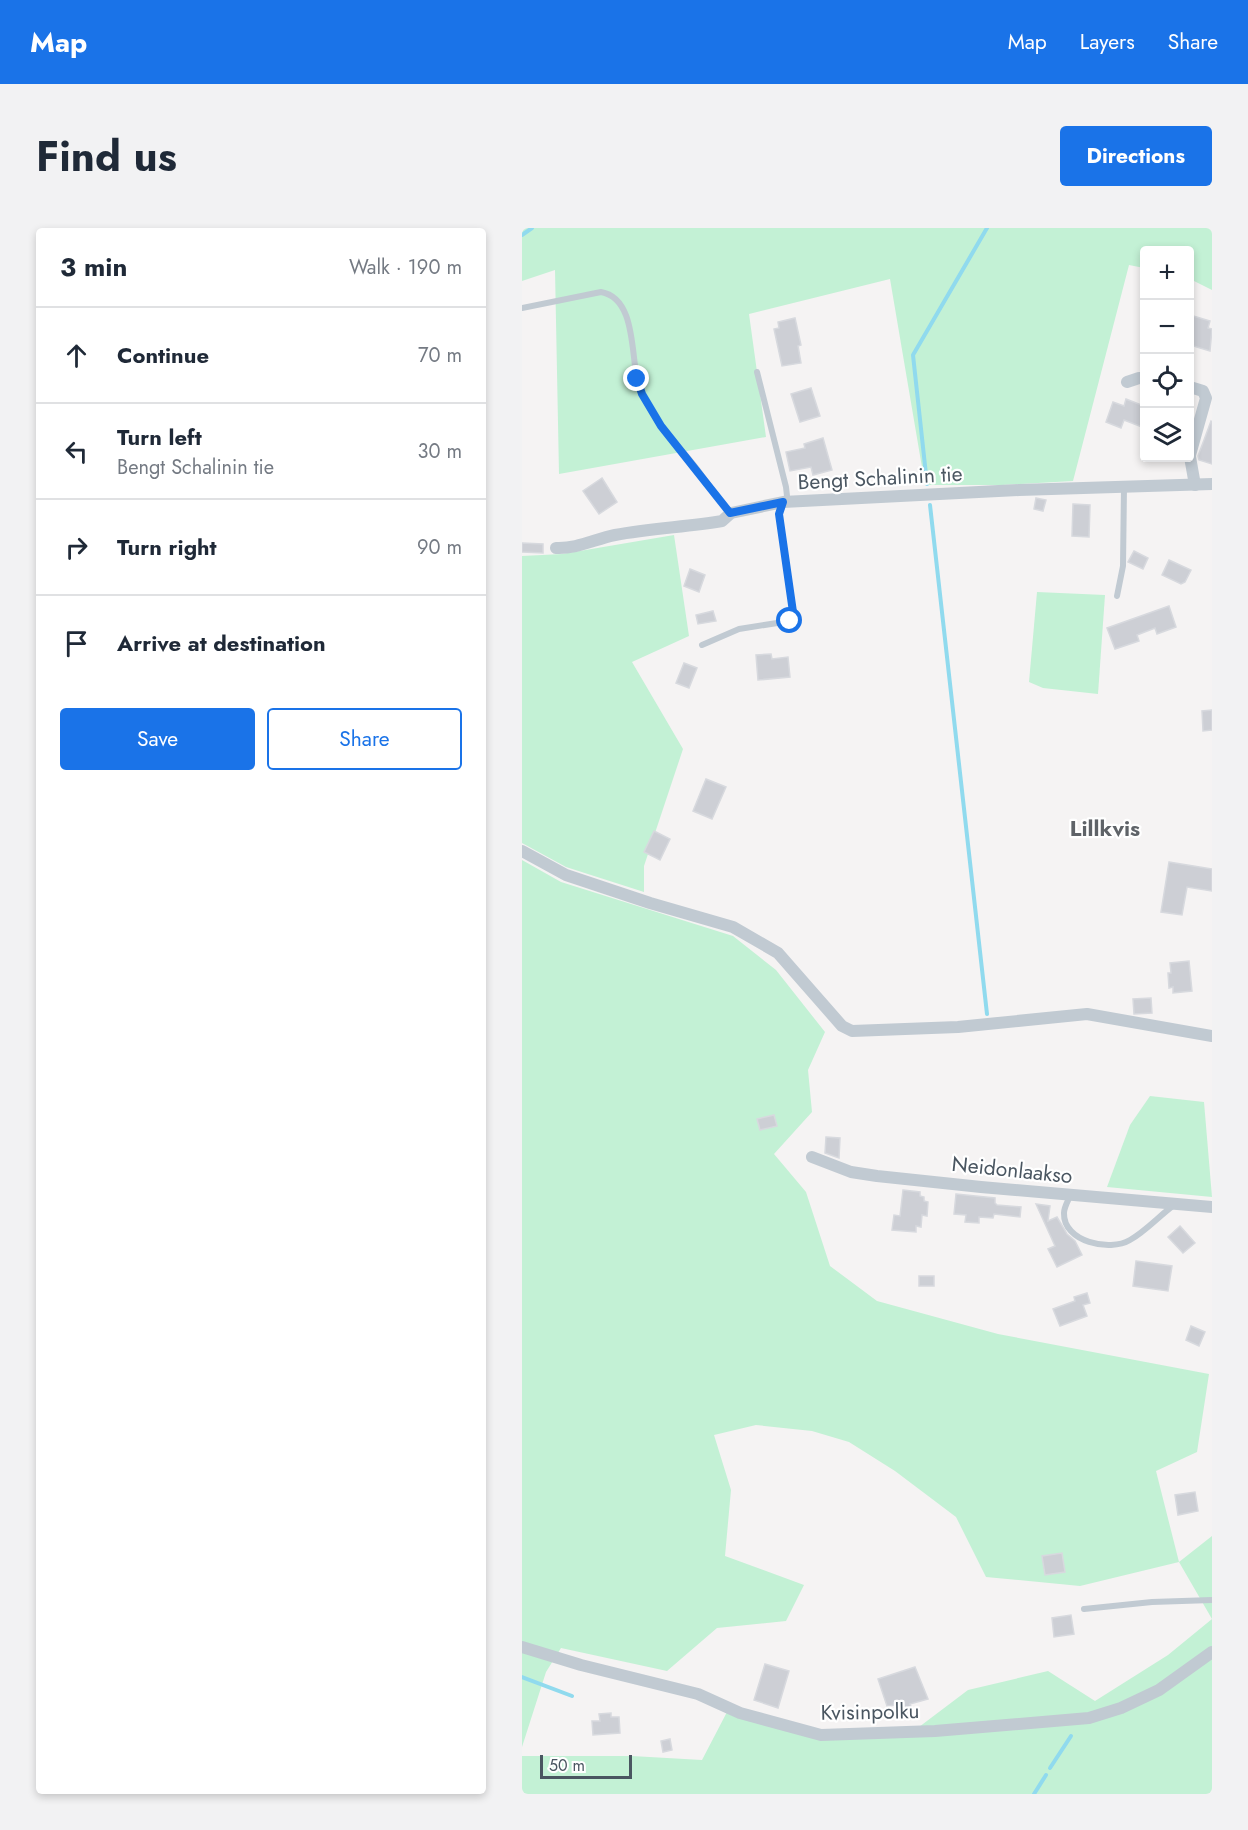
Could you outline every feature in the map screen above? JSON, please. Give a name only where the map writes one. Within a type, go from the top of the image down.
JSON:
[{"type":"street","points":[[1127,382],[1140,379]]},
{"type":"street","points":[[1194,388],[1203,391],[1206,398],[1194,442]]},
{"type":"street","points":[[1191,462],[1195,485]]},
{"type":"street","name":"Bengt Schalinin tie","points":[[556,548],[567,549],[605,537],[646,529],[722,521],[730,513],[783,502],[1212,484]]},
{"type":"street","points":[[522,851],[566,875],[733,927],[778,953],[842,1026],[852,1031],[958,1028],[1087,1014],[1212,1036]]},
{"type":"street","name":"Neidonlaakso","points":[[812,1157],[851,1172],[1070,1196],[1212,1208]]},
{"type":"street","name":"Kvisinpolku","points":[[522,1647],[581,1665],[698,1694],[740,1713],[821,1735],[935,1731],[1089,1718],[1121,1708],[1159,1690],[1212,1652]]},
{"type":"lane","points":[[522,308],[601,292],[610,294],[621,303],[627,316],[637,379],[642,394],[661,426],[730,513]]},
{"type":"lane","points":[[702,645],[739,629],[790,621],[793,612],[779,514],[787,496],[786,487],[758,372]]},
{"type":"lane","points":[[1117,596],[1123,566],[1124,486]]},
{"type":"lane","points":[[1070,1196],[1064,1211],[1064,1219],[1069,1230],[1077,1237],[1105,1244],[1130,1241],[1174,1205]]},
{"type":"lane","points":[[1084,1609],[1152,1602],[1212,1600]]},
{"type":"green space","points":[[522,228],[1212,228],[1212,290],[1194,281],[1194,246],[1140,246],[1140,267],[1129,265],[1073,481],[1002,485],[925,485],[890,279],[749,314],[766,437],[559,474],[555,270],[522,281]]},
{"type":"green space","points":[[674,535],[689,636],[632,662],[683,749],[644,866],[644,892],[566,867],[522,843],[522,556],[562,554]]},
{"type":"green space","points":[[1037,592],[1105,595],[1098,694],[1043,688],[1029,682]]},
{"type":"green space","points":[[522,860],[561,882],[733,936],[776,970],[825,1032],[808,1070],[812,1112],[774,1154],[806,1192],[830,1266],[877,1301],[998,1334],[1209,1374],[1197,1452],[1156,1471],[1179,1562],[1080,1586],[986,1577],[956,1517],[895,1471],[849,1442],[812,1431],[756,1425],[714,1435],[731,1490],[725,1556],[804,1585],[786,1621],[717,1628],[667,1671],[561,1648],[546,1672],[522,1747]]},
{"type":"green space","points":[[1150,1096],[1204,1102],[1212,1197],[1107,1187],[1130,1125]]},
{"type":"green space","points":[[1212,1536],[1212,1619],[1179,1562]]},
{"type":"green space","points":[[1212,1619],[1212,1794],[522,1794],[522,1756],[632,1756],[702,1760],[727,1712],[821,1730],[919,1727],[968,1690],[1048,1671],[1095,1701],[1168,1655]]},
{"type":"building","points":[[1194,316],[1210,321],[1208,328],[1212,329],[1210,351],[1194,346]]},
{"type":"building","points":[[795,318],[801,345],[798,346],[801,363],[782,366],[774,329],[779,328],[778,322]]},
{"type":"building","points":[[811,388],[820,416],[800,422],[791,394]]},
{"type":"building","points":[[1126,399],[1140,404],[1140,426],[1124,420],[1121,428],[1106,422],[1113,402],[1124,406]]},
{"type":"building","points":[[1211,421],[1212,464],[1199,460],[1198,456]]},
{"type":"building","points":[[823,438],[832,470],[813,475],[811,467],[790,471],[786,452],[805,448],[804,444]]},
{"type":"building","points":[[602,478],[617,502],[599,514],[583,491]]},
{"type":"building","points":[[1036,498],[1046,500],[1043,511],[1034,509]]},
{"type":"building","points":[[1073,504],[1090,505],[1089,537],[1072,536]]},
{"type":"building","points":[[522,543],[543,544],[543,553],[522,552]]},
{"type":"building","points":[[1134,551],[1148,558],[1143,569],[1128,562]]},
{"type":"building","points":[[1169,560],[1191,570],[1185,582],[1181,584],[1162,575]]},
{"type":"building","points":[[690,569],[705,575],[699,592],[684,586]]},
{"type":"building","points":[[1169,606],[1176,627],[1157,634],[1155,628],[1137,635],[1139,641],[1115,649],[1107,628]]},
{"type":"building","points":[[713,611],[716,621],[698,624],[696,615]]},
{"type":"building","points":[[771,654],[772,659],[788,657],[790,677],[758,680],[756,655]]},
{"type":"building","points":[[684,663],[697,668],[689,688],[676,683]]},
{"type":"building","points":[[1212,710],[1212,730],[1203,731],[1202,711]]},
{"type":"building","points":[[706,779],[726,787],[712,819],[693,811]]},
{"type":"building","points":[[654,831],[670,839],[660,860],[644,852]]},
{"type":"building","points":[[1169,862],[1212,869],[1212,891],[1187,887],[1182,915],[1161,912]]},
{"type":"building","points":[[1189,961],[1192,991],[1173,993],[1173,987],[1169,988],[1170,963]]},
{"type":"building","points":[[1151,998],[1152,1013],[1134,1014],[1133,999]]},
{"type":"building","points":[[774,1115],[777,1126],[760,1130],[757,1119]]},
{"type":"building","points":[[826,1137],[840,1138],[839,1158],[825,1153]]},
{"type":"building","points":[[903,1190],[920,1192],[924,1201],[928,1202],[927,1216],[922,1215],[921,1227],[916,1226],[916,1232],[892,1230],[894,1215],[900,1216]]},
{"type":"building","points":[[956,1194],[995,1198],[997,1205],[1021,1207],[1020,1217],[994,1214],[993,1218],[979,1217],[979,1223],[965,1222],[966,1215],[954,1214]]},
{"type":"building","points":[[1036,1204],[1050,1206],[1048,1221],[1057,1217],[1067,1234],[1075,1241],[1082,1255],[1057,1267],[1048,1249],[1055,1246]]},
{"type":"building","points":[[1180,1226],[1195,1243],[1183,1253],[1168,1237]]},
{"type":"building","points":[[1136,1261],[1172,1266],[1168,1291],[1133,1286]]},
{"type":"building","points":[[919,1276],[934,1276],[934,1286],[919,1286]]},
{"type":"building","points":[[1087,1293],[1090,1303],[1083,1305],[1087,1316],[1060,1326],[1053,1309],[1075,1301],[1074,1297]]},
{"type":"building","points":[[1191,1326],[1205,1332],[1199,1346],[1186,1340]]},
{"type":"building","points":[[1195,1492],[1198,1511],[1178,1515],[1175,1495]]},
{"type":"building","points":[[1062,1553],[1065,1572],[1045,1575],[1042,1556]]},
{"type":"building","points":[[1071,1615],[1074,1634],[1054,1637],[1052,1618]]},
{"type":"building","points":[[765,1664],[789,1671],[778,1708],[754,1700]]},
{"type":"building","points":[[915,1667],[928,1699],[910,1704],[913,1712],[900,1717],[896,1705],[887,1706],[878,1679]]},
{"type":"building","points":[[611,1713],[611,1717],[619,1717],[620,1733],[593,1735],[592,1721],[600,1721],[599,1714]]},
{"type":"building","points":[[670,1739],[672,1750],[663,1752],[661,1741]]},
{"type":"waterway","points":[[522,235],[532,228]]},
{"type":"waterway","points":[[927,484],[913,355],[987,228]]},
{"type":"waterway","points":[[930,505],[987,1014]]},
{"type":"waterway","points":[[522,1677],[572,1696]]},
{"type":"waterway","points":[[1050,1768],[1071,1736]]},
{"type":"waterway","points":[[1034,1794],[1046,1775]]},
{"type":"district","name":"Lillkvis","points":[[1105,828]]},
{"type":"route","points":[[637,379],[642,394],[661,426],[730,513],[783,502],[779,514],[793,612],[790,621]]}]
